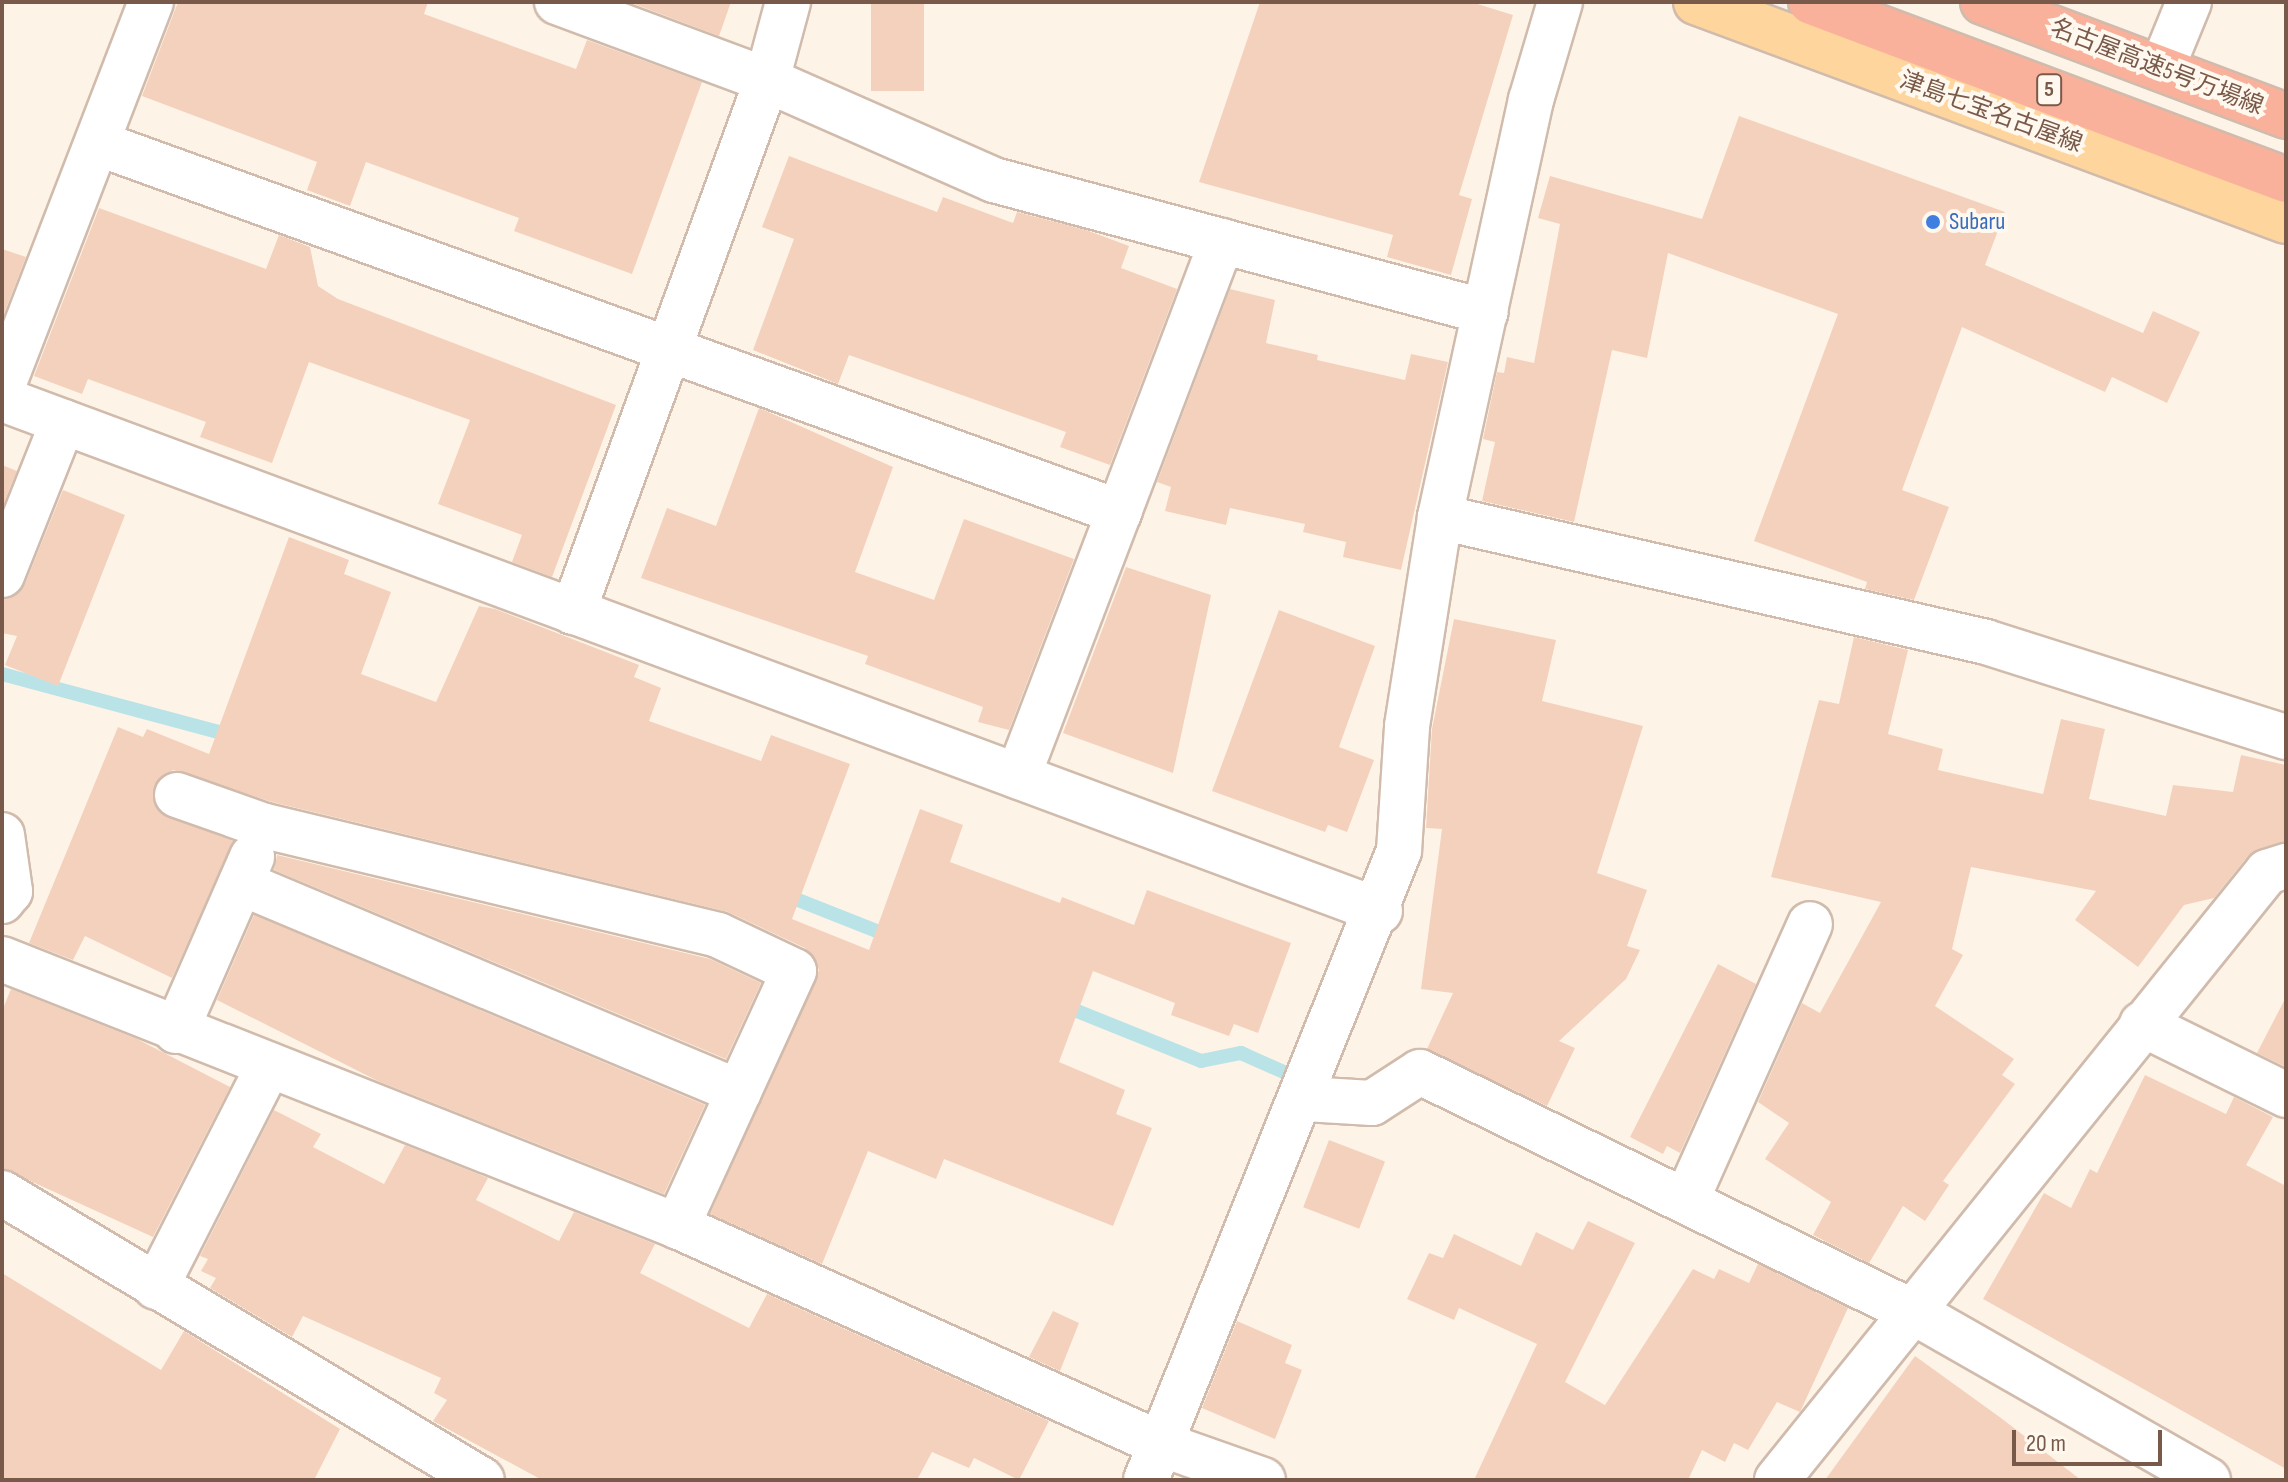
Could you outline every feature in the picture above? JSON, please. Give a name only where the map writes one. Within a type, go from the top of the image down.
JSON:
[{"type":"highway","name":"5","points":[[1811,2],[2286,180]]},
{"type":"highway","name":"名古屋高速5号万場線","points":[[1983,2],[2286,116]]},
{"type":"main road","name":"津島七宝名古屋線","points":[[1696,2],[2286,221]]},
{"type":"main road","points":[[2039,2],[2286,95]]},
{"type":"street","points":[[557,2],[767,80],[994,180],[1486,312]]},
{"type":"street","points":[[573,612],[767,80],[788,2]]},
{"type":"street","points":[[1154,1462],[1305,1099],[1380,911],[1399,851],[1407,726],[1440,517],[1560,2]]},
{"type":"street","points":[[2169,51],[2189,2]]},
{"type":"street","points":[[2,388],[97,143],[139,5]]},
{"type":"street","points":[[97,143],[1119,512]]},
{"type":"street","points":[[1018,776],[1222,241]]},
{"type":"street","points":[[2,399],[1380,911]]},
{"type":"street","points":[[2,575],[63,422]]},
{"type":"street","points":[[1440,517],[1986,642],[2286,737]]},
{"type":"street","points":[[177,795],[265,826],[718,935],[794,971],[677,1226]]},
{"type":"street","points":[[176,1031],[265,826]]},
{"type":"street","points":[[2,835],[10,891],[2,901]]},
{"type":"street","points":[[1777,1480],[1917,1314],[2142,1024],[2267,872],[2286,866]]},
{"type":"street","points":[[241,883],[739,1092]]},
{"type":"street","points":[[1687,1199],[1810,924]]},
{"type":"street","points":[[2,959],[176,1031],[677,1226],[1154,1462],[1263,1480]]},
{"type":"street","points":[[2142,1024],[2286,1095]]},
{"type":"street","points":[[156,1287],[269,1065]]},
{"type":"street","points":[[1305,1099],[1372,1103],[1420,1072],[1687,1199],[1917,1314],[2208,1480]]},
{"type":"street","points":[[2,1193],[482,1480]]},
{"type":"building","points":[[178,2],[428,2],[424,14],[576,69],[587,40],[702,82],[632,274],[514,231],[519,218],[366,162],[350,206],[307,190],[317,162],[142,96]]},
{"type":"building","points":[[629,2],[731,2],[719,36]]},
{"type":"building","points":[[871,2],[924,2],[924,91],[871,91]]},
{"type":"building","points":[[1260,2],[1471,2],[1513,15],[1459,195],[1472,199],[1451,275],[1387,257],[1393,235],[1199,182]]},
{"type":"building","points":[[1739,116],[2005,212],[1985,265],[2143,333],[2153,311],[2200,332],[2167,403],[2112,377],[2105,392],[1962,327],[1902,490],[1949,507],[1914,600],[1865,589],[1867,582],[1754,541],[1838,314],[1668,253],[1647,358],[1612,350],[1574,522],[1482,501],[1495,442],[1483,439],[1497,372],[1504,373],[1507,357],[1534,363],[1560,224],[1538,218],[1550,176],[1702,219]]},
{"type":"building","points":[[789,156],[937,212],[943,197],[1013,223],[1017,212],[1086,230],[1129,246],[1121,268],[1177,289],[1110,465],[1060,447],[1066,432],[849,355],[838,384],[753,350],[794,239],[762,227]]},
{"type":"building","points":[[99,208],[266,269],[279,235],[310,247],[318,286],[338,299],[616,405],[552,577],[512,562],[522,535],[438,504],[470,420],[309,362],[272,463],[200,437],[206,422],[88,379],[82,394],[34,376]]},
{"type":"building","points":[[2,249],[26,257],[2,319]]},
{"type":"building","points":[[1230,289],[1275,300],[1266,343],[1318,355],[1317,360],[1405,380],[1411,354],[1448,362],[1401,570],[1343,557],[1346,542],[1303,532],[1305,524],[1230,508],[1226,525],[1165,511],[1171,487],[1157,482]]},
{"type":"building","points":[[759,408],[893,467],[855,572],[934,600],[964,519],[1074,559],[1009,730],[978,722],[983,707],[865,664],[868,656],[641,578],[667,508],[716,526]]},
{"type":"building","points":[[2,465],[17,471],[2,508]]},
{"type":"building","points":[[63,490],[125,515],[58,686],[5,665],[17,636],[2,633],[2,599],[25,584]]},
{"type":"building","points":[[289,537],[349,560],[344,574],[391,592],[361,674],[436,702],[479,606],[495,609],[639,665],[634,677],[661,688],[649,721],[761,761],[771,735],[850,764],[792,919],[869,950],[920,809],[963,825],[950,862],[1060,903],[1062,897],[1134,925],[1147,890],[1291,943],[1258,1033],[1234,1024],[1229,1036],[1171,1015],[1175,1003],[1093,971],[1059,1062],[1125,1090],[1116,1114],[1152,1128],[1113,1226],[944,1159],[936,1179],[868,1151],[822,1264],[710,1214],[819,970],[805,948],[728,912],[272,802],[173,770],[154,786],[158,811],[233,841],[172,978],[85,936],[73,960],[29,943],[118,727],[143,737],[147,729],[209,754]]},
{"type":"building","points":[[1126,567],[1211,595],[1173,773],[1063,733]]},
{"type":"building","points":[[1279,610],[1375,646],[1339,747],[1374,760],[1347,832],[1328,825],[1325,832],[1212,791]]},
{"type":"building","points":[[1454,619],[1556,640],[1542,701],[1643,726],[1597,873],[1647,890],[1627,946],[1640,950],[1626,979],[1559,1041],[1575,1048],[1547,1106],[1427,1049],[1453,993],[1421,989],[1442,829],[1426,828],[1432,729]]},
{"type":"building","points":[[1854,637],[1908,650],[1888,734],[1943,749],[1938,770],[2043,794],[2061,719],[2105,729],[2089,799],[2166,816],[2173,785],[2233,792],[2241,755],[2286,765],[2286,842],[2248,856],[2214,898],[2184,905],[2138,967],[2075,920],[2096,891],[1971,867],[1952,949],[1963,955],[1935,1006],[2014,1059],[2002,1075],[2015,1084],[1943,1181],[1949,1185],[1925,1221],[1903,1206],[1869,1263],[1813,1235],[1831,1202],[1765,1159],[1789,1123],[1758,1102],[1802,1003],[1820,1013],[1881,902],[1771,877],[1819,700],[1839,704]]},
{"type":"building","points":[[277,855],[710,959],[761,983],[726,1059],[274,870]]},
{"type":"building","points":[[254,915],[705,1105],[664,1194],[378,1081],[217,1000]]},
{"type":"building","points":[[1718,964],[1756,984],[1680,1153],[1667,1146],[1663,1154],[1630,1137]]},
{"type":"building","points":[[11,989],[137,1039],[230,1087],[153,1237],[2,1168],[2,1011]]},
{"type":"building","points":[[2286,997],[2286,1067],[2257,1053]]},
{"type":"building","points":[[2145,1075],[2226,1114],[2234,1097],[2273,1117],[2246,1165],[2286,1186],[2286,1469],[1983,1299],[2044,1193],[2071,1208],[2090,1169],[2097,1173]]},
{"type":"building","points":[[274,1110],[321,1134],[313,1147],[384,1184],[405,1145],[488,1178],[476,1200],[559,1241],[574,1212],[655,1244],[640,1273],[749,1328],[767,1294],[1049,1421],[1019,1480],[974,1458],[969,1468],[932,1452],[917,1480],[542,1480],[433,1421],[447,1400],[434,1393],[441,1378],[303,1316],[292,1337],[210,1288],[216,1278],[201,1271],[208,1259],[200,1256]]},
{"type":"building","points":[[1329,1140],[1385,1162],[1359,1229],[1303,1207]]},
{"type":"building","points":[[1588,1221],[1635,1243],[1565,1382],[1605,1405],[1693,1269],[1714,1279],[1719,1269],[1749,1283],[1758,1264],[1848,1308],[1800,1412],[1777,1402],[1748,1450],[1734,1443],[1725,1462],[1702,1450],[1688,1480],[1474,1480],[1537,1344],[1459,1308],[1454,1320],[1407,1299],[1429,1253],[1443,1258],[1454,1234],[1521,1266],[1536,1232],[1573,1250]]},
{"type":"building","points":[[2,1273],[161,1370],[184,1331],[340,1429],[314,1480],[2,1480]]},
{"type":"building","points":[[1053,1311],[1079,1323],[1060,1371],[1029,1357]]},
{"type":"building","points":[[1237,1321],[1292,1345],[1285,1363],[1302,1370],[1275,1439],[1202,1408]]},
{"type":"building","points":[[1915,1356],[2001,1418],[2081,1480],[1825,1480]]},
{"type":"waterway","points":[[2,674],[234,736]]},
{"type":"waterway","points":[[783,894],[894,938]]},
{"type":"waterway","points":[[1062,1005],[1201,1061],[1241,1053],[1286,1073]]},
{"type":"place","name":"Subaru","points":[[1933,222]]}]
